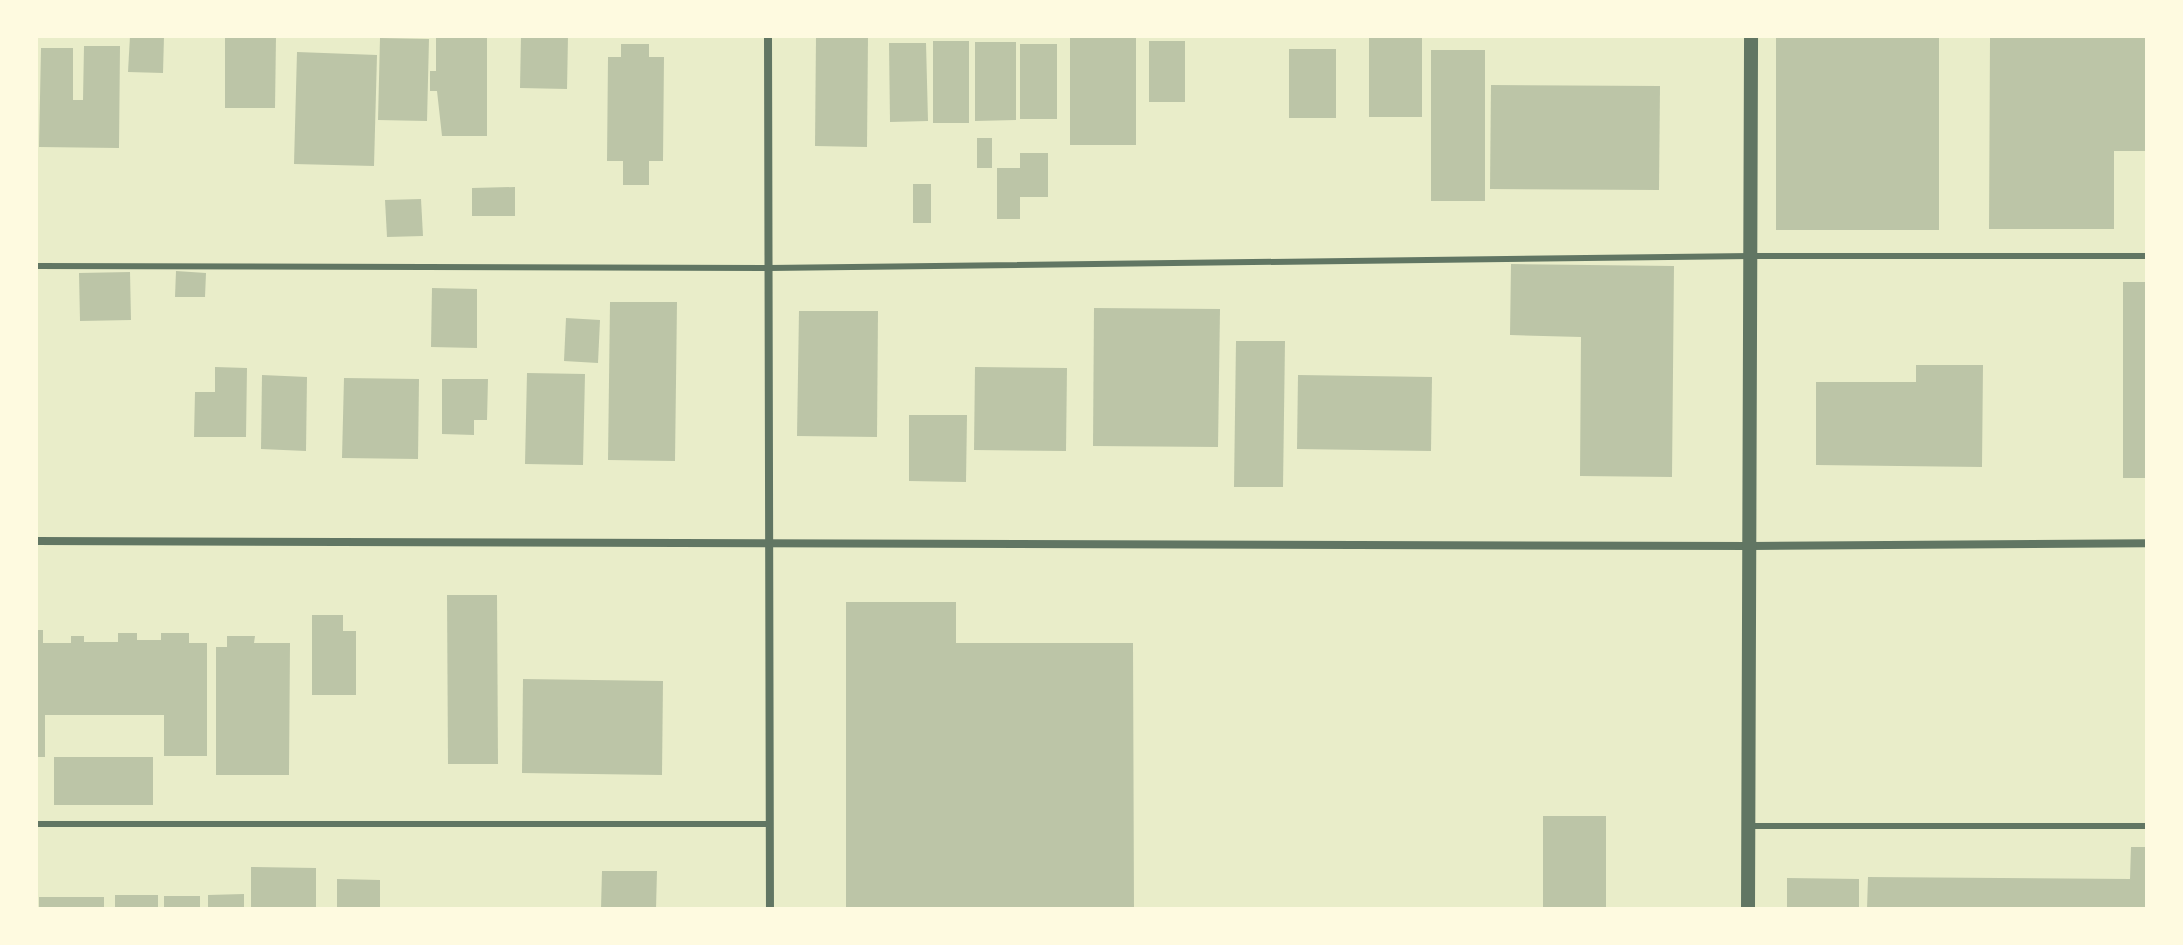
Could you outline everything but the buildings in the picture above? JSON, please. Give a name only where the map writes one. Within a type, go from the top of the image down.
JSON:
[{"type":"street","points":[[768,36],[770,909]]},
{"type":"street","points":[[1748,909],[1751,36]]},
{"type":"street","points":[[36,541],[1751,546],[2147,543]]},
{"type":"lane","points":[[36,266],[769,268],[1751,256],[2147,256]]},
{"type":"lane","points":[[36,824],[770,824]]},
{"type":"lane","points":[[1747,826],[2147,826]]}]
